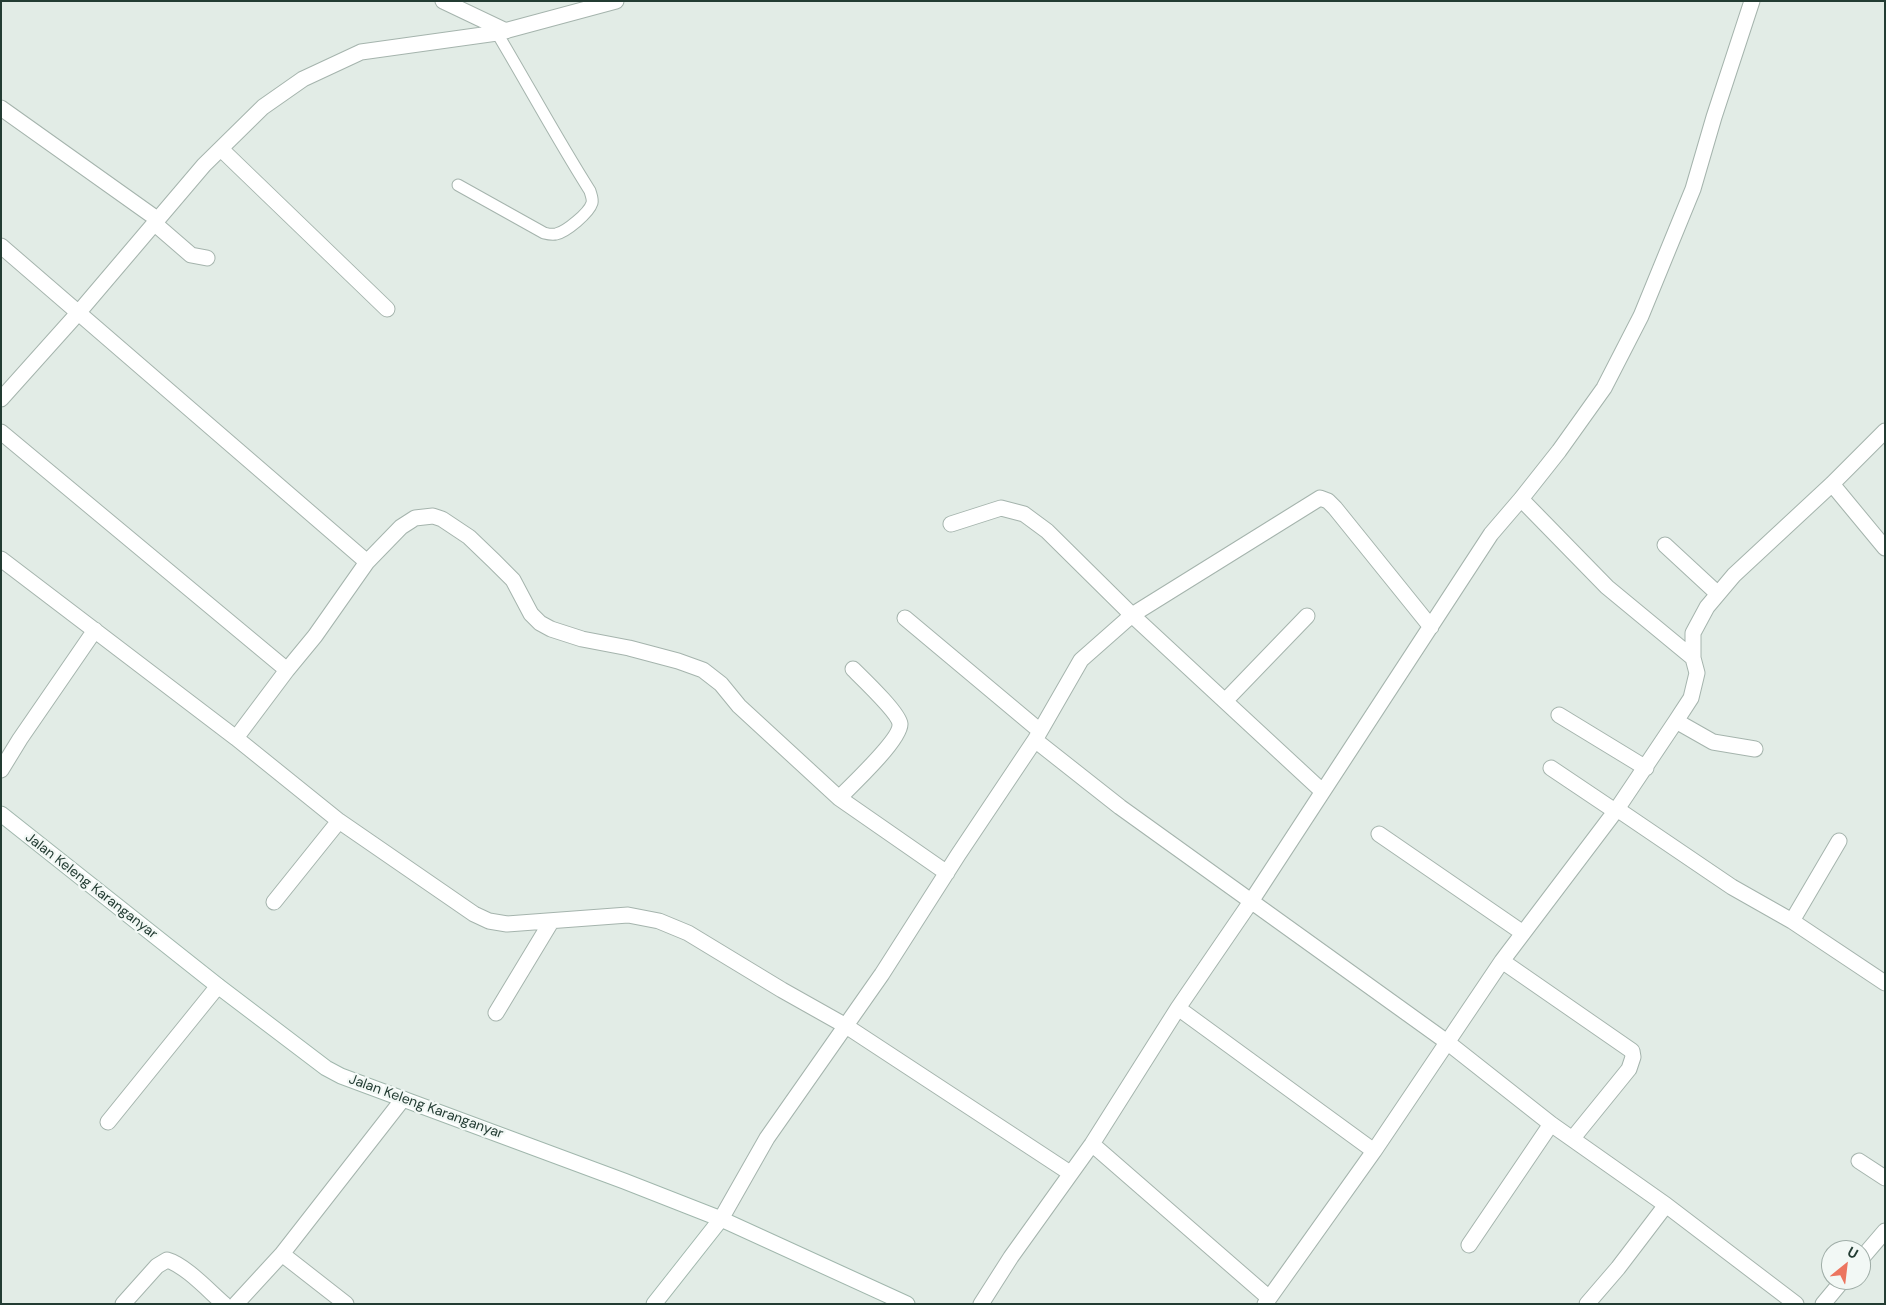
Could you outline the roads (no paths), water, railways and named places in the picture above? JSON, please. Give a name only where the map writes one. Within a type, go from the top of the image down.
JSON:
[{"type":"street","points":[[444,1],[502,32]]},
{"type":"street","points":[[1,399],[79,312],[204,165],[263,107],[303,79],[360,52],[502,32],[616,1]]},
{"type":"street","points":[[981,1304],[1011,1257],[1070,1172],[1092,1144],[1178,1008],[1252,900],[1491,534],[1559,451],[1604,388],[1641,316],[1685,213],[1752,1]]},
{"type":"street","points":[[1,108],[156,221],[191,255],[207,258]]},
{"type":"street","points":[[221,149],[387,308]]},
{"type":"street","points":[[1,246],[367,562]]},
{"type":"street","points":[[1092,1144],[1267,1301],[1374,1151],[1502,961],[1616,810],[1676,722],[1691,698],[1696,673],[1693,658],[1693,632],[1707,607],[1734,576],[1832,484],[1885,431]]},
{"type":"street","points":[[1,432],[287,670]]},
{"type":"street","points":[[1832,484],[1885,548]]},
{"type":"street","points":[[654,1304],[721,1220],[767,1138],[882,974],[1037,735],[1081,660],[1132,616],[1320,498],[1328,501],[1335,508],[1431,626]]},
{"type":"street","points":[[1521,499],[1607,587],[1693,658]]},
{"type":"street","points":[[951,524],[1001,508],[1024,514],[1047,531],[1132,616],[1322,791]]},
{"type":"street","points":[[236,738],[315,636],[367,562],[401,527],[416,518],[433,516],[442,519],[469,537],[513,580],[531,614],[540,623],[551,629],[582,639],[629,648],[678,661],[703,670],[721,684],[739,706],[839,798],[947,873]]},
{"type":"street","points":[[1664,545],[1718,594]]},
{"type":"street","points":[[1,559],[236,738],[339,821],[474,914],[488,921],[508,924],[628,915],[659,921],[688,933],[846,1026],[1070,1172]]},
{"type":"street","points":[[1225,701],[1307,616]]},
{"type":"street","points":[[905,618],[1120,807],[1252,900],[1447,1042],[1551,1124],[1666,1205],[1796,1304]]},
{"type":"street","points":[[1,770],[20,739],[95,630]]},
{"type":"street","points":[[839,798],[886,750],[898,731],[900,724],[896,714],[853,669]]},
{"type":"street","points":[[1559,715],[1646,768]]},
{"type":"street","points":[[1676,722],[1713,742],[1754,748]]},
{"type":"street","points":[[1551,768],[1732,887],[1792,921],[1885,983]]},
{"type":"street","name":"Jalan Keleng Karanganyar","points":[[1,814],[218,986],[326,1068],[341,1076],[403,1100],[624,1180],[721,1220],[907,1304]]},
{"type":"street","points":[[274,902],[339,821]]},
{"type":"street","points":[[1379,834],[1522,933]]},
{"type":"street","points":[[1792,921],[1839,841]]},
{"type":"street","points":[[496,1013],[551,922]]},
{"type":"street","points":[[1502,961],[1632,1051],[1633,1057],[1629,1069],[1573,1138]]},
{"type":"street","points":[[108,1122],[218,986]]},
{"type":"street","points":[[1178,1008],[1374,1151]]},
{"type":"street","points":[[236,1304],[282,1254],[403,1100]]},
{"type":"street","points":[[1469,1245],[1551,1124]]},
{"type":"street","points":[[1859,1161],[1885,1178]]},
{"type":"street","points":[[1587,1304],[1618,1268],[1666,1205]]},
{"type":"street","points":[[1871,1247],[1885,1231]]},
{"type":"street","points":[[282,1254],[346,1304]]},
{"type":"street","points":[[124,1304],[157,1266],[166,1260],[187,1272],[224,1304]]},
{"type":"street","points":[[1823,1304],[1835,1290]]},
{"type":"lane","points":[[458,185],[544,233],[553,235],[559,234],[577,221],[591,205],[590,191],[559,142],[502,32]]}]
